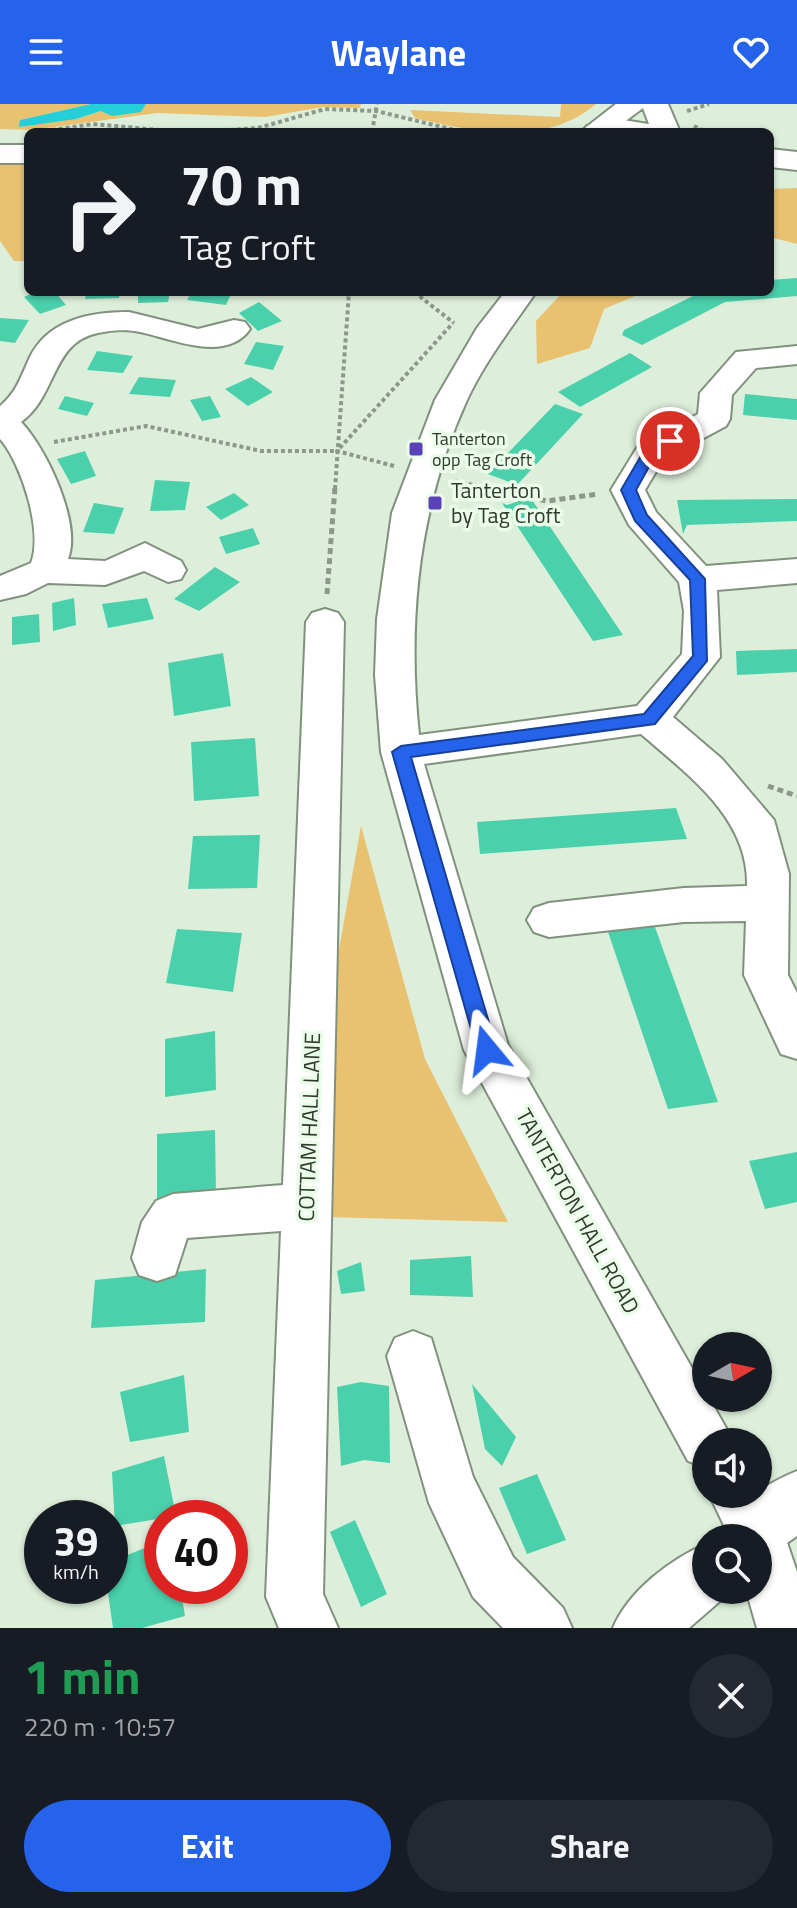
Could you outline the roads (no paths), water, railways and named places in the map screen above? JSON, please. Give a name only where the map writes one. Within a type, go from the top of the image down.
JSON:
[{"type":"main road","points":[[0,154],[24,154]]},
{"type":"main road","points":[[643,1628],[692,1586]]},
{"type":"street","points":[[601,128],[633,104]]},
{"type":"street","points":[[655,104],[664,128]]},
{"type":"street","name":"TANTERTON HALL ROAD","points":[[518,296],[493,328],[451,400],[409,513],[395,619],[394,675],[401,752],[487,1050],[699,1428]]},
{"type":"street","points":[[46,571],[55,547],[53,525],[26,447],[1,421],[33,392],[48,353],[65,334],[95,324],[136,321],[206,351],[234,329]]},
{"type":"street","points":[[401,752],[649,719],[701,657],[697,579],[641,517],[628,490],[650,453],[714,419],[716,393],[747,359],[797,355]]},
{"type":"street","points":[[0,588],[11,588],[46,571],[95,576],[120,571],[157,552]]},
{"type":"street","points":[[697,579],[797,571]]},
{"type":"street","name":"COTTAM HALL LANE","points":[[309,1628],[294,1597],[325,622]]},
{"type":"street","points":[[649,719],[708,770],[753,820],[768,874],[766,975],[797,1040]]},
{"type":"street","points":[[549,920],[684,905],[767,903]]},
{"type":"street","points":[[157,1258],[167,1222],[173,1217],[306,1206]]},
{"type":"street","points":[[413,1356],[448,1484],[493,1577],[543,1628]]},
{"type":"street","points":[[759,1516],[786,1628]]},
{"type":"water","points":[[91,104],[146,104],[141,112],[112,116],[101,111],[76,119],[19,127],[20,120]]},
{"type":"place","name":"Tanterton opp Tag Croft","points":[[416,449]]},
{"type":"place","name":"Tanterton by Tag Croft","points":[[435,503]]}]
